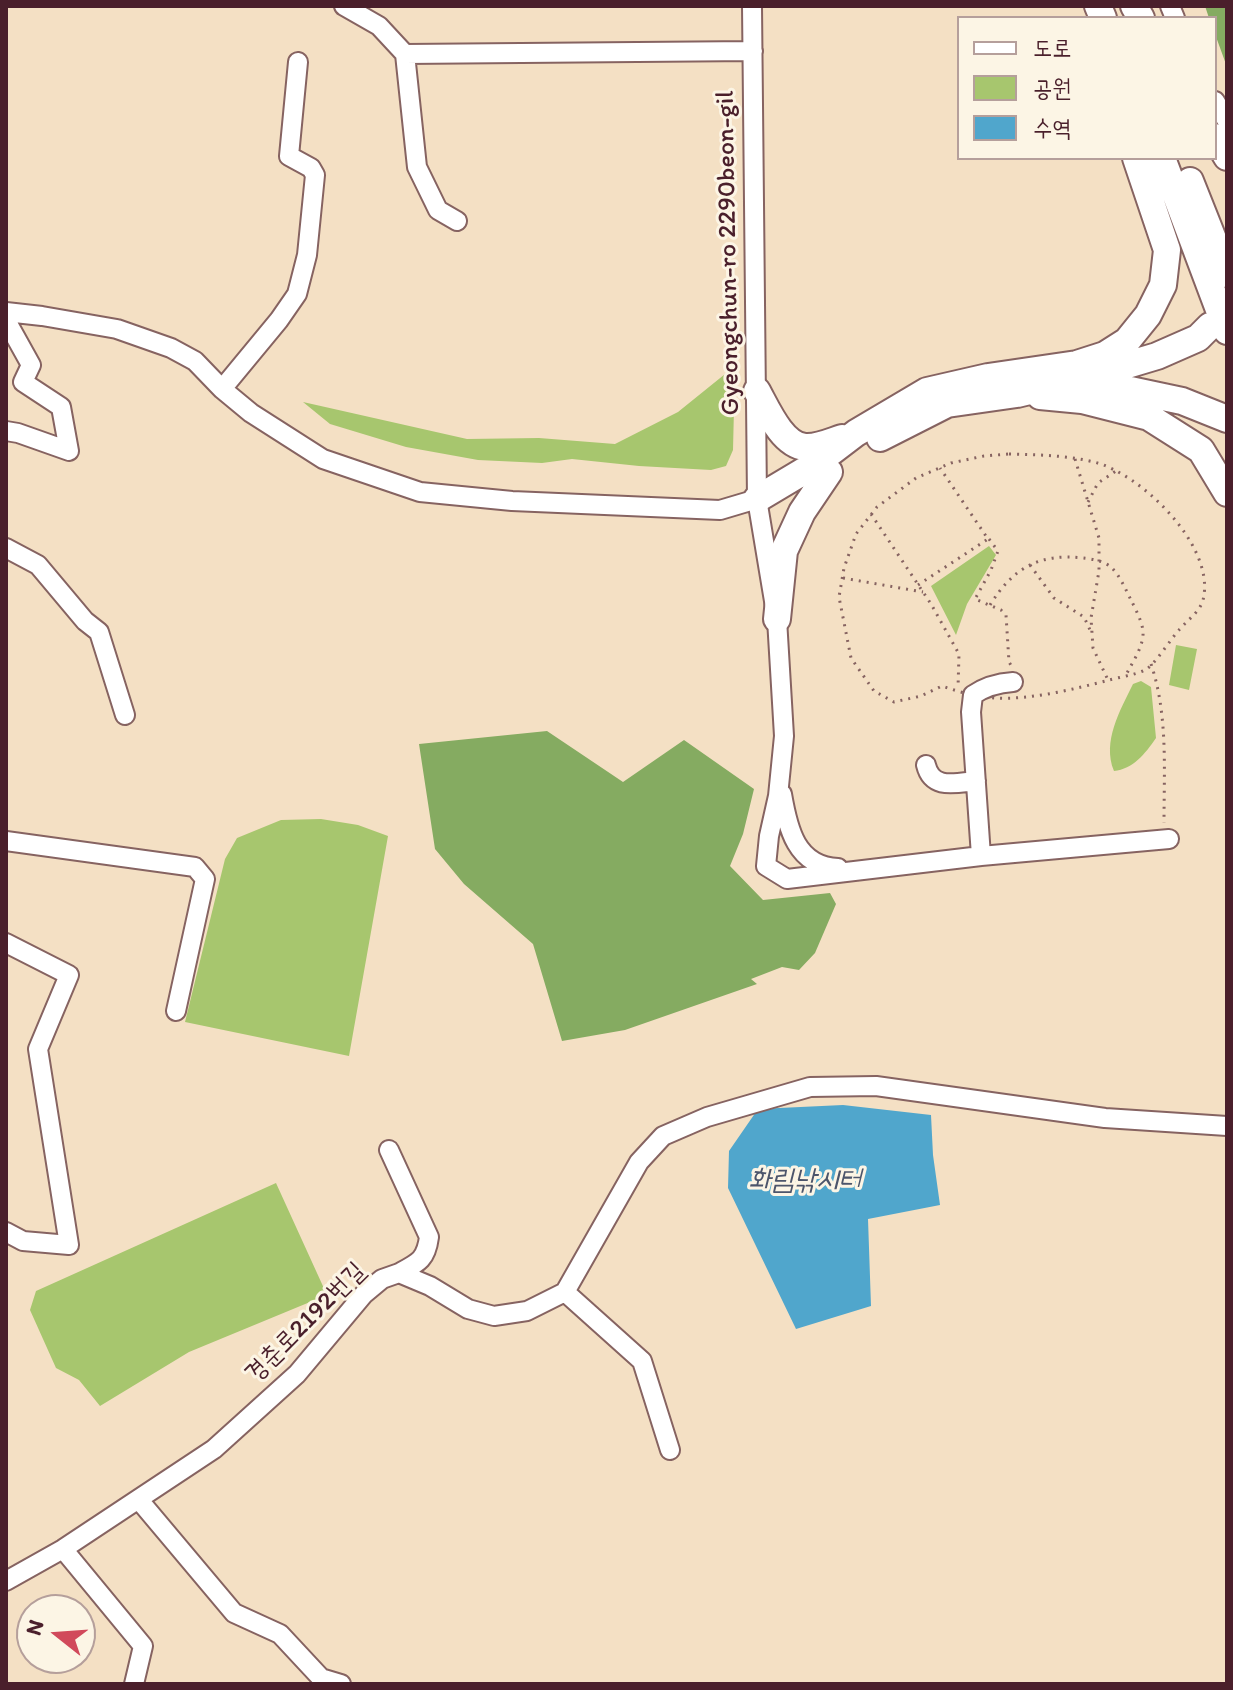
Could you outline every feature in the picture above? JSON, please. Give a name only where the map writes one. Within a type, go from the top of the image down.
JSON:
[{"type":"highway","points":[[757,499],[829,472],[884,435],[947,404],[1020,384],[1105,355],[1127,341],[1148,315],[1163,285],[1167,250],[1137,160]]},
{"type":"highway","points":[[1020,384],[1078,379],[1157,356],[1219,328],[1163,160]]},
{"type":"highway","points":[[1182,160],[1227,274]]},
{"type":"highway","points":[[757,499],[814,465],[856,433],[927,391],[988,377],[1149,417],[1201,450],[1227,493]]},
{"type":"highway","points":[[1078,379],[1182,401],[1227,419]]},
{"type":"highway","points":[[757,391],[776,427],[802,447],[816,446],[856,433]]},
{"type":"highway","points":[[777,619],[784,551],[802,512],[829,472]]},
{"type":"street","points":[[344,6],[379,26],[405,54],[417,167],[438,210],[457,221]]},
{"type":"street","name":"Gyeongchun-ro 2290beon-gil","points":[[752,6],[757,499],[777,619],[784,736],[780,777]]},
{"type":"street","points":[[405,54],[753,51]]},
{"type":"street","points":[[222,389],[297,294],[307,255],[315,175],[311,168],[289,156],[298,62]]},
{"type":"street","points":[[6,312],[117,329],[171,348],[195,361],[251,413],[323,459],[420,492],[527,502],[720,510],[757,499]]},
{"type":"street","points":[[6,320],[31,365],[23,382],[61,407],[69,451],[6,431]]},
{"type":"street","points":[[6,548],[38,565],[85,621],[99,632],[125,715]]},
{"type":"street","points":[[981,856],[971,712],[966,694],[1001,683],[1012,675]]},
{"type":"street","points":[[926,765],[928,774],[934,780],[945,784],[976,781]]},
{"type":"street","points":[[780,777],[766,866],[787,879],[981,856],[1166,840]]},
{"type":"street","points":[[780,777],[792,838],[807,857],[824,867],[868,869]]},
{"type":"street","points":[[6,841],[195,867],[205,879],[176,1011]]},
{"type":"street","points":[[6,943],[69,975],[38,1049],[69,1245],[23,1241],[6,1232]]},
{"type":"street","points":[[670,1450],[642,1361],[565,1292],[639,1162],[663,1136],[707,1117],[810,1087],[876,1086],[1105,1118],[1227,1126]]},
{"type":"street","points":[[389,1150],[429,1237],[427,1251],[419,1262],[399,1273]]},
{"type":"street","name":"경춘로2192번길","points":[[6,1581],[63,1549],[214,1449],[297,1374],[364,1294],[382,1279],[399,1273],[430,1286],[468,1309],[494,1316],[527,1311],[565,1292]]},
{"type":"street","points":[[139,1500],[234,1613],[280,1634],[320,1681],[341,1684]]},
{"type":"street","points":[[63,1549],[143,1646],[134,1684]]},
{"type":"path","points":[[1009,454],[1075,459],[1116,471],[1148,493],[1184,530],[1202,571],[1205,593],[1200,610],[1147,669],[1108,680],[1049,693],[998,698],[966,694],[942,686],[921,696],[894,702],[874,691],[851,658],[839,597],[856,534],[877,507],[916,478],[951,463],[1009,454]]},
{"type":"path","points":[[1075,459],[1099,538],[1091,618],[1093,648],[1108,680]]},
{"type":"path","points":[[940,468],[998,551],[975,599],[1006,615],[1012,675]]},
{"type":"path","points":[[1088,502],[1098,483],[1116,471]]},
{"type":"path","points":[[871,514],[923,592],[959,654],[966,694]]},
{"type":"path","points":[[918,585],[988,539],[986,536]]},
{"type":"path","points":[[990,605],[998,593],[1029,564],[1060,556],[1099,561],[1111,567],[1142,626],[1143,635],[1126,675]]},
{"type":"path","points":[[1029,564],[1054,598],[1084,617],[1093,635]]},
{"type":"path","points":[[842,578],[923,592]]},
{"type":"path","points":[[1151,664],[1157,681],[1164,748],[1166,840]]},
{"type":"green space","points":[[1205,6],[1227,6],[1227,67],[1217,40],[1217,16],[1208,16]]},
{"type":"green space","points":[[735,366],[733,450],[726,466],[711,470],[572,459],[542,463],[478,460],[406,447],[330,424],[303,402],[467,439],[539,438],[615,444],[678,412]]},
{"type":"green space","points":[[989,546],[996,555],[967,604],[956,635],[931,586]]},
{"type":"green space","points":[[1176,645],[1197,649],[1189,690],[1169,685]]},
{"type":"green space","points":[[1141,681],[1151,687],[1156,738],[1133,764],[1114,771],[1110,749],[1114,726],[1133,684]]},
{"type":"green space","points":[[547,731],[623,782],[684,740],[754,789],[743,834],[730,866],[763,900],[830,893],[836,904],[815,953],[799,970],[782,967],[751,979],[757,984],[625,1030],[562,1041],[533,944],[464,884],[435,849],[419,744]]},
{"type":"green space","points":[[321,819],[358,825],[388,836],[349,1056],[185,1022],[225,859],[237,838],[281,820]]},
{"type":"green space","points":[[276,1183],[327,1295],[189,1352],[100,1406],[79,1380],[56,1368],[30,1310],[36,1291]]},
{"type":"water","name":"화림낚시터","points":[[843,1105],[931,1115],[940,1205],[868,1219],[871,1306],[796,1329],[728,1188],[729,1151],[758,1109]]}]
